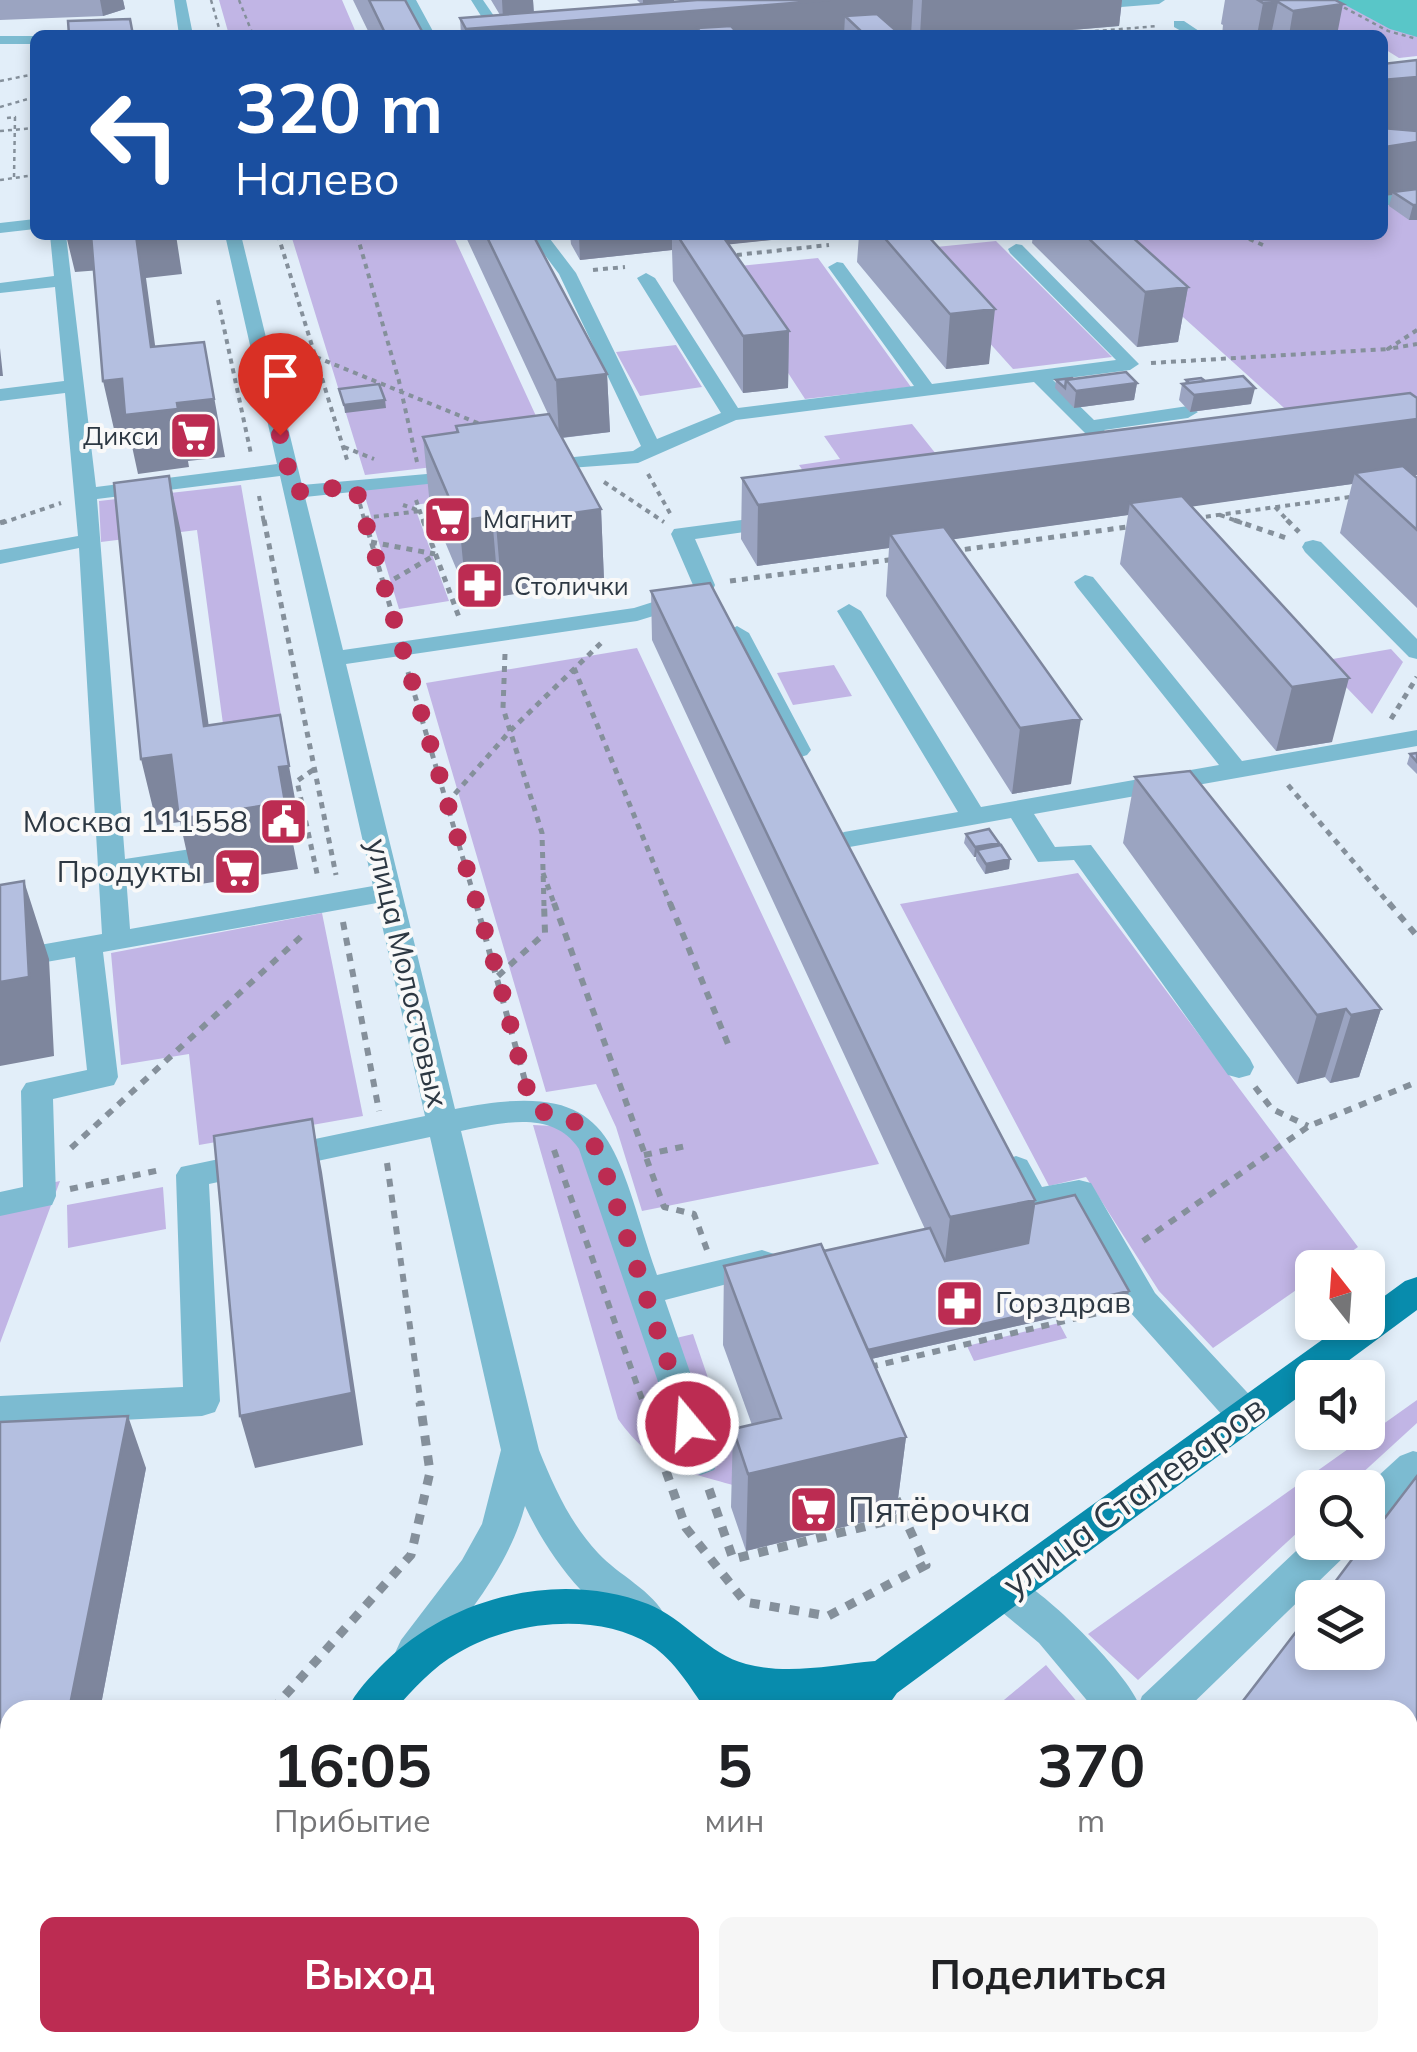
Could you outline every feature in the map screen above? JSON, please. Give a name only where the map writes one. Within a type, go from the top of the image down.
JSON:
[{"type":"main road","name":"улица Сталеваров","points":[[872,1694],[1005,1590],[1417,1291]]},
{"type":"main road","points":[[380,1696],[438,1634],[504,1615],[563,1606],[610,1612],[678,1644],[719,1674],[753,1685],[872,1694]]},
{"type":"main road","points":[[678,1644],[722,1700]]},
{"type":"street","points":[[180,0],[185,30]]},
{"type":"street","points":[[410,0],[425,30]]},
{"type":"street","points":[[477,0],[497,30],[513,23]]},
{"type":"street","points":[[1074,7],[1159,0]]},
{"type":"street","points":[[33,30],[36,22]]},
{"type":"street","points":[[1179,24],[1189,30]]},
{"type":"street","points":[[0,40],[30,40]]},
{"type":"street","points":[[1388,200],[1417,200]]},
{"type":"street","points":[[0,228],[30,225]]},
{"type":"street","points":[[0,1204],[40,1196],[36,1091],[103,1078],[102,945],[112,870],[86,494],[58,240]]},
{"type":"street","name":"улица Молостовых","points":[[234,240],[520,1450],[500,1527],[438,1634]]},
{"type":"street","points":[[542,240],[567,272],[645,453]]},
{"type":"street","points":[[1016,249],[1130,364]]},
{"type":"street","points":[[837,268],[927,390]]},
{"type":"street","points":[[643,272],[732,415]]},
{"type":"street","points":[[0,288],[60,281]]},
{"type":"street","points":[[86,494],[254,474],[355,486],[576,462],[645,453],[732,415],[1130,364]]},
{"type":"street","points":[[1039,376],[1135,473],[1117,475]]},
{"type":"street","points":[[0,395],[73,386]]},
{"type":"street","points":[[1090,426],[1188,412]]},
{"type":"street","points":[[333,659],[637,614],[701,594],[704,585],[682,534],[810,516]]},
{"type":"street","points":[[0,557],[88,540]]},
{"type":"street","points":[[1314,547],[1417,652]]},
{"type":"street","points":[[1085,582],[1236,770]]},
{"type":"street","points":[[849,612],[974,817]]},
{"type":"street","points":[[738,633],[809,771]]},
{"type":"street","points":[[844,840],[1417,738]]},
{"type":"street","points":[[1181,780],[1205,810]]},
{"type":"street","points":[[826,806],[862,875]]},
{"type":"street","points":[[1018,809],[1048,856],[1082,851],[1240,1067]]},
{"type":"street","points":[[112,870],[191,857]]},
{"type":"street","points":[[0,962],[388,892]]},
{"type":"street","points":[[0,1412],[202,1401],[192,1175],[375,1139],[444,1130],[493,1113],[538,1111],[567,1116],[588,1130],[603,1164],[700,1459]]},
{"type":"street","points":[[1006,1150],[1034,1202],[1079,1192],[1143,1303],[1245,1415]]},
{"type":"street","points":[[645,1291],[765,1263],[777,1294]]},
{"type":"street","points":[[520,1450],[552,1526],[576,1560],[614,1596],[678,1644]]},
{"type":"street","points":[[1385,1493],[1412,1466]]},
{"type":"street","points":[[1167,1700],[1314,1560]]},
{"type":"street","points":[[1005,1590],[1052,1630],[1112,1700]]},
{"type":"path","points":[[211,0],[220,30]]},
{"type":"path","points":[[239,0],[251,30]]},
{"type":"path","points":[[1330,0],[1386,30]]},
{"type":"path","points":[[1107,30],[1179,24]]},
{"type":"path","points":[[1388,31],[1417,40]]},
{"type":"path","points":[[0,81],[30,75]]},
{"type":"path","points":[[0,108],[30,99]]},
{"type":"path","points":[[7,118],[14,117],[14,178]]},
{"type":"path","points":[[0,130],[30,128]]},
{"type":"path","points":[[8,138],[15,138]]},
{"type":"path","points":[[0,180],[30,176]]},
{"type":"path","points":[[279,240],[372,542],[498,976],[526,1086],[643,1404]]},
{"type":"path","points":[[358,240],[402,393],[415,479],[466,639]]},
{"type":"path","points":[[1250,240],[1263,246]]},
{"type":"path","points":[[713,257],[838,244]]},
{"type":"path","points":[[567,272],[643,272]]},
{"type":"path","points":[[216,291],[338,902],[430,1472],[411,1555],[281,1700]]},
{"type":"path","points":[[1388,349],[1417,330]]},
{"type":"path","points":[[1130,364],[1417,344]]},
{"type":"path","points":[[314,356],[489,428]]},
{"type":"path","points":[[645,453],[682,534]]},
{"type":"path","points":[[576,462],[682,534]]},
{"type":"path","points":[[0,522],[86,494]]},
{"type":"path","points":[[1178,520],[1370,494]]},
{"type":"path","points":[[1218,514],[1314,547]]},
{"type":"path","points":[[942,552],[1139,526]]},
{"type":"path","points":[[372,542],[436,554]]},
{"type":"path","points":[[384,585],[436,554]]},
{"type":"path","points":[[704,585],[902,558]]},
{"type":"path","points":[[446,804],[510,731],[637,614]]},
{"type":"path","points":[[498,976],[545,933],[542,833],[503,708],[505,649]]},
{"type":"path","points":[[574,668],[728,1044]]},
{"type":"path","points":[[1375,746],[1417,677]]},
{"type":"path","points":[[1270,764],[1417,936]]},
{"type":"path","points":[[313,770],[297,781],[318,880]]},
{"type":"path","points":[[304,815],[322,814]]},
{"type":"path","points":[[160,832],[188,828]]},
{"type":"path","points":[[543,873],[664,1207],[694,1214],[716,1274]]},
{"type":"path","points":[[40,1175],[164,1066],[338,902]]},
{"type":"path","points":[[1240,1067],[1272,1109],[1309,1126]]},
{"type":"path","points":[[1117,1258],[1309,1126],[1417,1082]]},
{"type":"path","points":[[603,1164],[686,1146]]},
{"type":"path","points":[[861,1369],[1143,1303]]},
{"type":"path","points":[[660,1453],[686,1528],[745,1602],[828,1616],[926,1565],[888,1481]]},
{"type":"path","points":[[700,1459],[733,1558],[928,1510]]},
{"type":"shaded area","points":[[219,0],[342,0],[355,30],[228,30]]},
{"type":"shaded area","points":[[1285,0],[1417,0],[1417,56],[1399,58],[1388,51],[1388,30],[1336,30]]},
{"type":"shaded area","points":[[1417,199],[1417,421],[1314,435],[1098,240],[1388,240],[1388,202]]},
{"type":"shaded area","points":[[293,240],[455,240],[553,453],[365,475]]},
{"type":"shaded area","points":[[996,241],[1112,357],[1013,369],[906,250]]},
{"type":"shaded area","points":[[818,258],[911,387],[805,399],[720,268]]},
{"type":"shaded area","points":[[676,345],[702,387],[640,396],[616,352]]},
{"type":"shaded area","points":[[912,424],[948,469],[814,487],[799,465],[840,459],[824,436]]},
{"type":"shaded area","points":[[449,478],[457,499],[414,505],[449,601],[399,609],[363,490]]},
{"type":"shaded area","points":[[241,485],[290,767],[230,776],[197,530],[101,542],[99,501]]},
{"type":"shaded area","points":[[637,648],[879,1164],[642,1211],[616,1127],[596,1084],[546,1092],[426,683]]},
{"type":"shaded area","points":[[1391,649],[1403,662],[1372,714],[1321,661]]},
{"type":"shaded area","points":[[834,665],[852,696],[793,705],[777,673]]},
{"type":"shaded area","points":[[1078,873],[1358,1247],[1295,1250],[1295,1291],[1213,1348],[1159,1291],[1086,1177],[1049,1186],[900,904]]},
{"type":"shaded area","points":[[322,913],[363,1116],[199,1145],[189,1054],[121,1065],[111,953]]},
{"type":"shaded area","points":[[533,1125],[574,1127],[655,1343],[693,1334],[746,1489],[690,1473],[659,1459],[618,1419]]},
{"type":"shaded area","points":[[60,1181],[0,1343],[0,1194]]},
{"type":"shaded area","points":[[163,1187],[166,1229],[68,1248],[67,1205]]},
{"type":"shaded area","points":[[1059,1323],[1067,1338],[974,1361],[967,1346]]},
{"type":"shaded area","points":[[1417,1400],[1417,1423],[1366,1470],[1319,1470],[1347,1450],[1385,1450],[1385,1423]]},
{"type":"shaded area","points":[[1295,1487],[1295,1535],[1138,1680],[1088,1634]]},
{"type":"shaded area","points":[[1046,1665],[1076,1700],[1004,1700]]},
{"type":"water","points":[[1336,0],[1417,0],[1417,37],[1390,29]]},
{"type":"building","points":[[369,0],[405,0],[421,30],[384,30]]},
{"type":"building","points":[[697,0],[830,0],[466,29],[460,18]]},
{"type":"building","points":[[1258,0],[1335,0],[1343,4],[1293,11],[1278,2]]},
{"type":"building","points":[[877,14],[895,30],[860,30],[845,16]]},
{"type":"building","points":[[130,19],[132,30],[69,30],[68,21]]},
{"type":"building","points":[[731,26],[735,30],[699,30]]},
{"type":"building","points":[[1417,60],[1417,77],[1388,79],[1388,63]]},
{"type":"building","points":[[1388,129],[1417,131],[1417,142],[1388,147]]},
{"type":"building","points":[[1417,189],[1417,205],[1393,192]]},
{"type":"building","points":[[91,240],[137,240],[151,347],[204,342],[214,399],[177,403],[178,409],[125,415],[122,379],[103,381]]},
{"type":"building","points":[[488,240],[536,240],[607,374],[556,380]]},
{"type":"building","points":[[680,240],[725,240],[789,331],[743,336]]},
{"type":"building","points":[[886,240],[932,240],[995,309],[950,314]]},
{"type":"building","points":[[1090,240],[1136,240],[1188,287],[1145,292]]},
{"type":"building","points":[[1126,372],[1137,383],[1076,391],[1066,380]]},
{"type":"building","points":[[1243,376],[1255,388],[1194,395],[1182,384]]},
{"type":"building","points":[[379,384],[385,400],[344,405],[339,389]]},
{"type":"building","points":[[1410,393],[1417,398],[1417,419],[758,505],[742,478]]},
{"type":"building","points":[[549,414],[601,509],[496,524],[492,516],[459,521],[423,437],[458,432],[456,426]]},
{"type":"building","points":[[1403,466],[1417,478],[1417,530],[1355,473]]},
{"type":"building","points":[[169,476],[204,726],[280,715],[289,766],[279,767],[285,802],[179,819],[171,755],[141,759],[114,483]]},
{"type":"building","points":[[1182,496],[1349,678],[1292,687],[1130,503]]},
{"type":"building","points":[[944,527],[1081,719],[1020,728],[890,534]]},
{"type":"building","points":[[710,583],[1035,1200],[950,1217],[651,591]]},
{"type":"building","points":[[1190,771],[1381,1009],[1351,1015],[1346,1009],[1317,1015],[1135,777]]},
{"type":"building","points":[[989,829],[999,843],[975,847],[966,834]]},
{"type":"building","points":[[1001,845],[1010,859],[986,864],[977,850]]},
{"type":"building","points":[[24,881],[29,977],[0,982],[0,885]]},
{"type":"building","points":[[312,1119],[352,1393],[240,1416],[214,1136]]},
{"type":"building","points":[[1075,1195],[1129,1291],[868,1350],[824,1251],[930,1228],[945,1261],[1028,1243],[1034,1204]]},
{"type":"building","points":[[821,1244],[906,1437],[748,1474],[733,1429],[781,1418],[724,1266]]},
{"type":"building","points":[[128,1416],[71,1700],[0,1700],[0,1422]]},
{"type":"building","points":[[1417,1476],[1417,1700],[1244,1700],[1295,1633],[1295,1670],[1385,1670],[1385,1580],[1336,1580],[1352,1560],[1385,1560],[1385,1518]]},
{"type":"place","name":"Дикси","points":[[194,436]]},
{"type":"place","name":"Магнит","points":[[448,519]]},
{"type":"place","name":"Столички","points":[[479,586]]},
{"type":"place","name":"Москва 111558","points":[[283,822]]},
{"type":"place","name":"Продукты","points":[[237,872]]},
{"type":"place","name":"Горздрав","points":[[960,1303]]},
{"type":"place","name":"Пятёрочка","points":[[813,1510]]},
{"type":"route","points":[[280,435],[294,492],[355,486],[498,976],[526,1086],[538,1111],[567,1116],[588,1130],[603,1164],[688,1424]]}]
